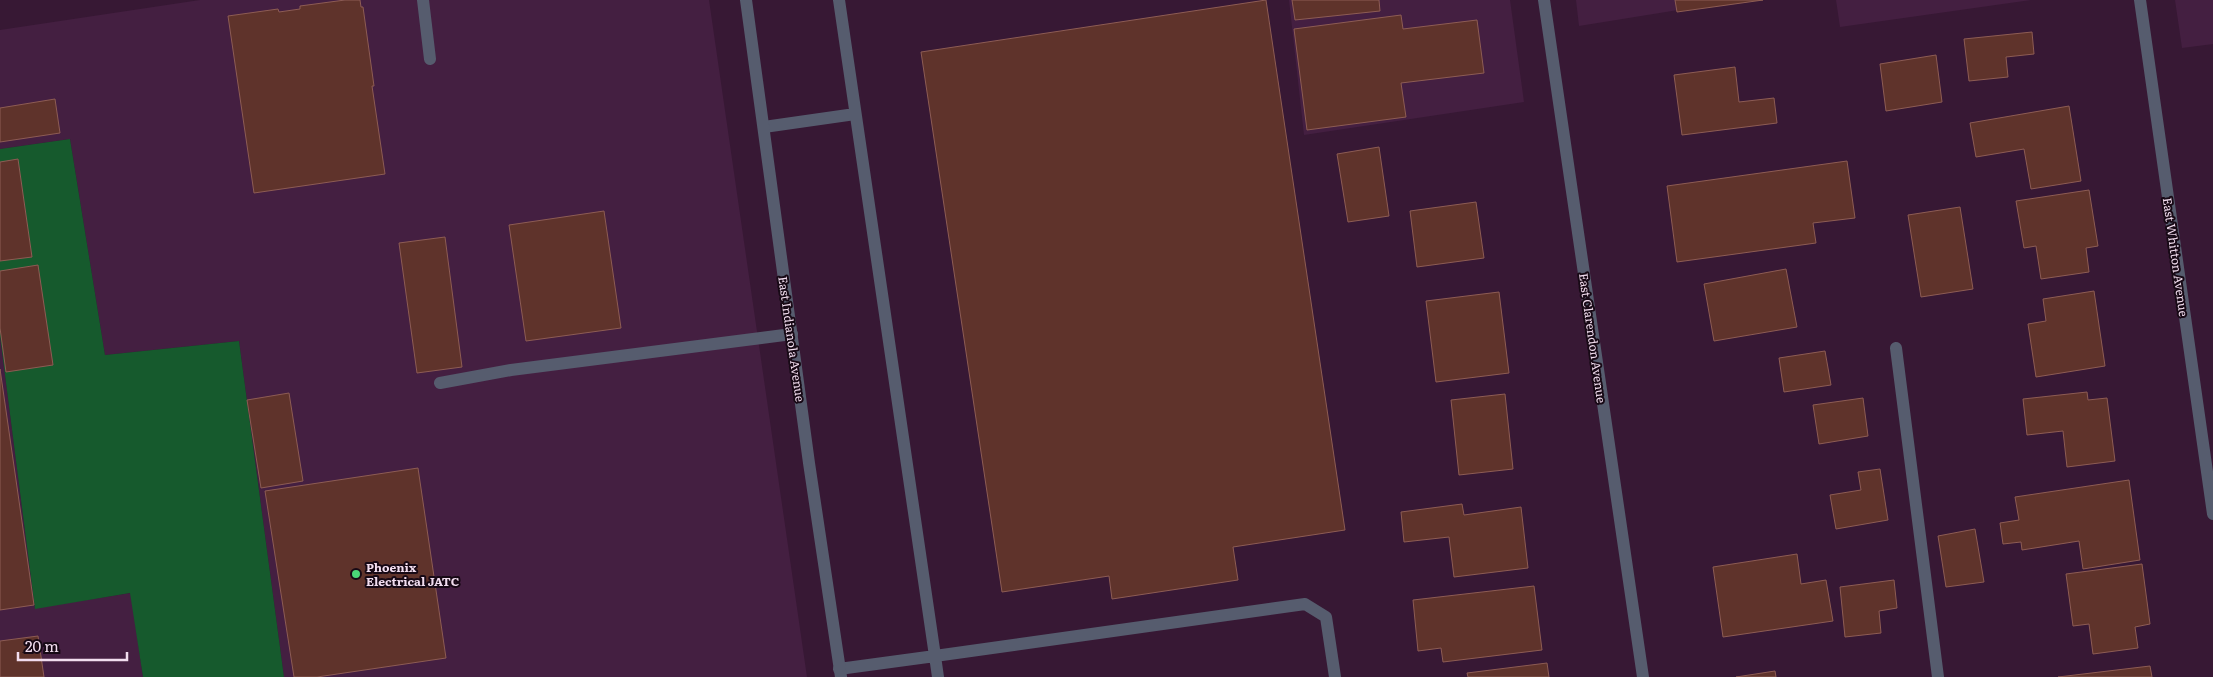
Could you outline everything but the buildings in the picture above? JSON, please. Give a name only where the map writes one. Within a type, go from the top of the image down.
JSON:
[{"type":"street","points":[[423,0],[430,59]]},
{"type":"street","name":"East Indianola Avenue","points":[[746,0],[840,673]]},
{"type":"street","points":[[839,0],[938,677]]},
{"type":"street","name":"East Clarendon Avenue","points":[[1544,0],[1643,677]]},
{"type":"street","name":"East Whitton Avenue","points":[[2140,0],[2213,514]]},
{"type":"street","points":[[764,127],[855,114]]},
{"type":"street","points":[[440,383],[511,370],[792,334]]},
{"type":"street","points":[[1896,348],[1938,677]]},
{"type":"street","points":[[840,673],[935,656],[1306,604],[1326,617],[1335,677]]},
{"type":"shaded area","points":[[200,0],[709,0],[807,677],[284,677],[239,341],[105,355],[70,139],[0,149],[0,30]]},
{"type":"shaded area","points":[[1289,0],[1510,0],[1524,102],[1304,135]]},
{"type":"shaded area","points":[[1576,0],[1740,0],[1579,26]]},
{"type":"shaded area","points":[[1836,0],[2031,0],[1840,27]]},
{"type":"shaded area","points":[[2175,0],[2213,0],[2213,44],[2182,48]]},
{"type":"shaded area","points":[[0,336],[35,608],[131,593],[143,677],[0,677]]},
{"type":"green space","points":[[70,139],[105,355],[239,341],[284,677],[143,677],[130,593],[35,609],[0,336],[0,149]]},
{"type":"place","name":"Phoenix Electrical JATC","points":[[356,574]]}]
